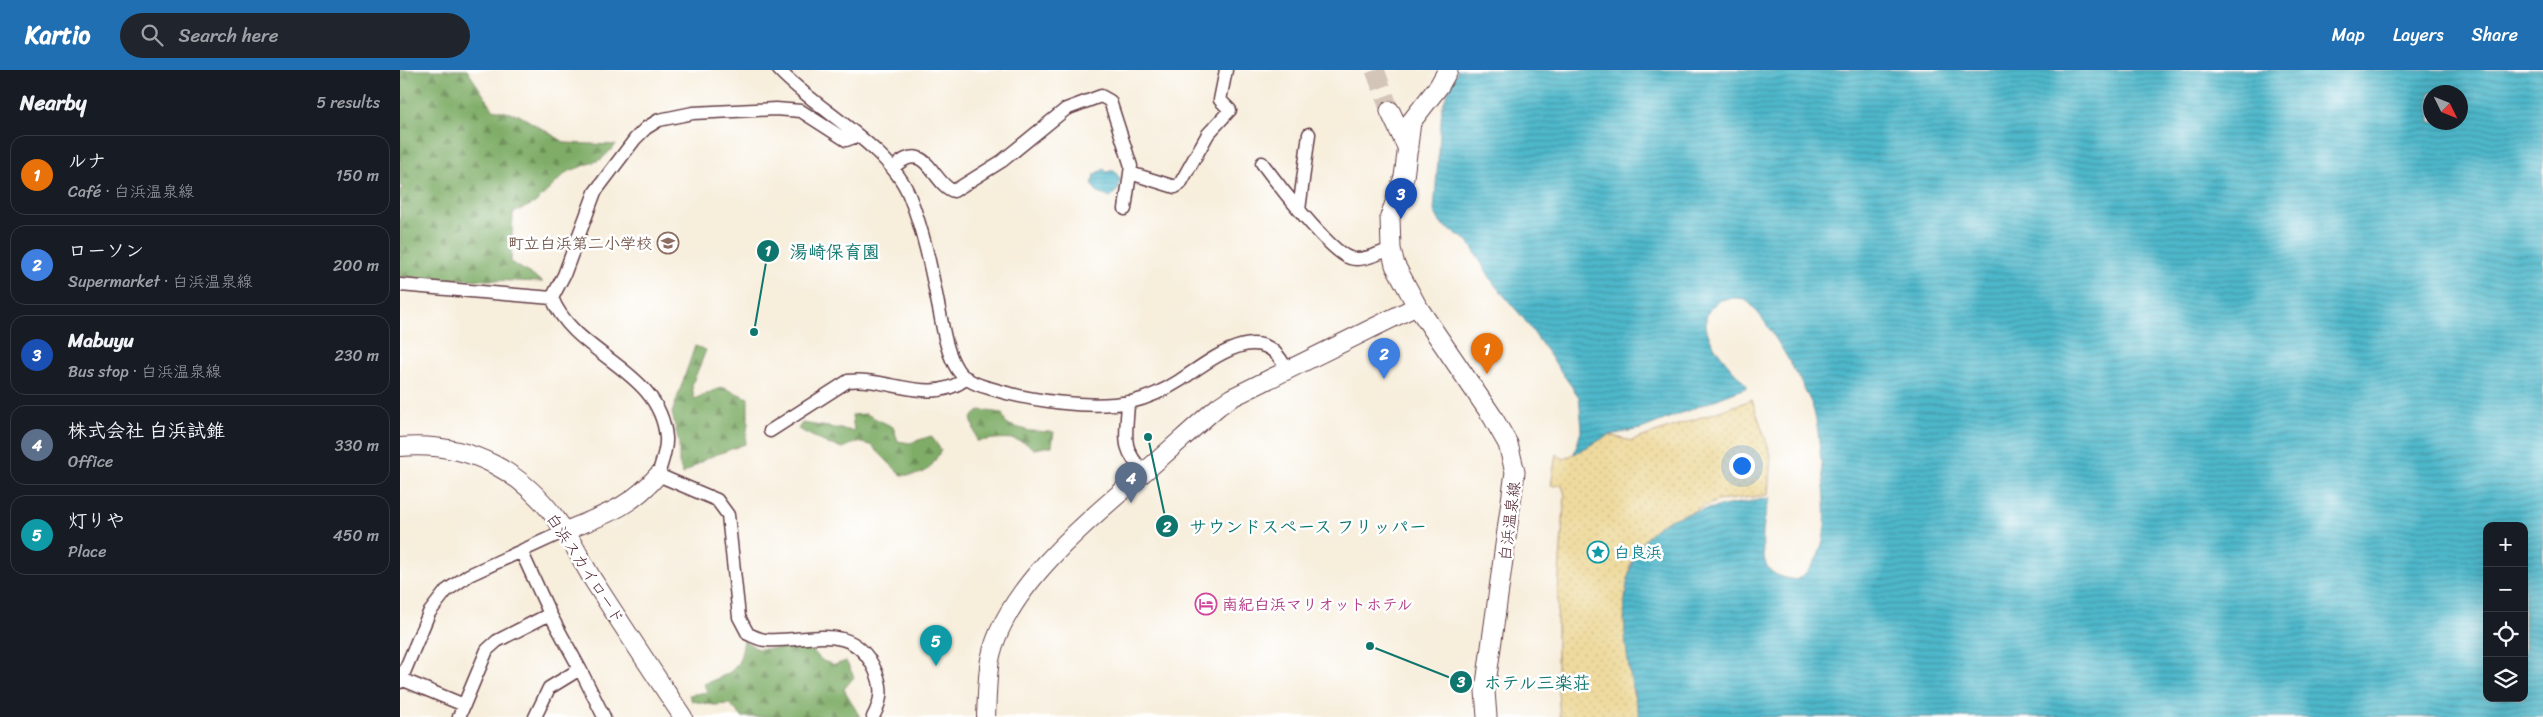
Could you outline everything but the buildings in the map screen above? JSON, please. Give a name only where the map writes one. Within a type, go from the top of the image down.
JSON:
[{"type":"main road","name":"白浜温泉線","points":[[1448,70],[1439,86],[1411,122],[1404,177],[1390,217],[1390,249],[1395,265],[1418,306],[1492,416],[1508,444],[1515,472],[1485,691],[1487,717]]},
{"type":"main road","points":[[1390,111],[1408,150]]},
{"type":"street","points":[[779,70],[809,99],[857,136],[893,168],[909,193],[946,342],[958,371],[967,378],[990,388],[1029,398],[1070,403],[1128,402],[1140,400],[1167,388],[1207,361],[1241,346],[1265,346],[1281,358],[1286,369]]},
{"type":"street","points":[[1130,173],[1175,187],[1180,184],[1208,134],[1230,110],[1220,100],[1226,70]]},
{"type":"street","points":[[893,168],[909,157],[914,158],[933,169],[946,187],[954,191],[1002,161],[1066,109],[1101,96],[1110,101],[1131,166],[1125,209]]},
{"type":"street","points":[[552,298],[564,275],[595,192],[635,139],[646,128],[659,120],[693,114],[776,109],[806,113],[846,140],[857,136]]},
{"type":"street","points":[[1299,210],[1309,134]]},
{"type":"street","points":[[1262,163],[1299,210],[1338,250],[1350,258],[1364,258],[1390,249]]},
{"type":"street","points":[[400,286],[521,294],[552,298]]},
{"type":"street","points":[[464,705],[401,680],[418,635],[437,599],[470,575],[624,506],[643,493],[658,475],[666,439],[660,413],[653,399],[618,365],[575,333],[563,318],[552,298]]},
{"type":"street","points":[[986,717],[990,659],[1003,626],[1018,598],[1041,569],[1089,520],[1219,406],[1286,369],[1418,306]]},
{"type":"street","points":[[770,431],[848,381],[860,380],[920,392],[954,385],[967,378]]},
{"type":"street","points":[[1128,402],[1127,449],[1131,459],[1144,472]]},
{"type":"street","name":"白浜スカイロード","points":[[400,447],[448,447],[492,464],[526,486],[550,510],[565,531],[584,567],[683,717]]},
{"type":"street","points":[[658,475],[717,500],[728,515],[739,617],[748,634],[765,640],[824,636],[850,641],[870,659],[880,680],[882,701],[873,717]]},
{"type":"street","points":[[522,553],[550,614],[604,717]]},
{"type":"street","points":[[459,717],[487,650],[550,614]]},
{"type":"street","points":[[535,717],[549,688],[580,669]]},
{"type":"green space","points":[[400,70],[467,70],[493,109],[519,115],[566,143],[616,145],[602,159],[567,172],[535,203],[513,213],[511,262],[543,282],[400,277],[400,190],[403,188],[400,185]]},
{"type":"green space","points":[[695,346],[706,350],[692,385],[694,399],[722,387],[748,398],[748,424],[745,444],[707,458],[683,474],[679,463],[679,443],[672,413]]},
{"type":"green space","points":[[980,410],[1002,413],[1006,424],[1030,431],[1054,432],[1052,446],[1034,449],[1014,439],[977,441],[971,418]]},
{"type":"green space","points":[[866,414],[893,427],[898,441],[910,443],[931,436],[941,450],[926,471],[917,474],[901,475],[871,445],[857,442],[843,448],[828,444],[798,429],[802,423],[854,431],[852,415]]},
{"type":"green space","points":[[744,640],[757,649],[809,647],[823,661],[835,665],[846,661],[854,677],[844,689],[860,717],[742,717],[730,704],[714,705],[692,701],[689,695],[707,692],[704,684],[722,677],[733,670],[740,659]]},
{"type":"sand","name":"白良浜","points":[[1752,400],[1771,455],[1768,495],[1717,501],[1663,524],[1630,564],[1624,620],[1632,689],[1640,717],[1560,717],[1557,634],[1565,495],[1562,485],[1551,486],[1556,454],[1564,459],[1609,435],[1631,441]]},
{"type":"water","points":[[1457,70],[2543,70],[2543,717],[1640,717],[1629,670],[1624,614],[1626,586],[1633,561],[1644,540],[1662,524],[1685,514],[1770,498],[1763,535],[1766,564],[1776,574],[1796,580],[1809,570],[1823,542],[1825,526],[1819,440],[1812,405],[1783,350],[1764,321],[1748,302],[1735,298],[1720,300],[1711,308],[1706,317],[1706,328],[1717,350],[1748,387],[1641,429],[1609,435],[1574,454],[1582,428],[1579,397],[1524,319],[1494,284],[1468,241],[1441,224],[1434,211],[1442,107]]},
{"type":"water","points":[[1104,169],[1107,172],[1114,170],[1120,179],[1118,190],[1110,197],[1099,194],[1092,185],[1094,175]]},
{"type":"tunnel","points":[[1375,70],[1390,111]]},
{"type":"place","name":"Mabuyu","points":[[1401,219]]},
{"type":"place","name":"町立白浜第二小学校","points":[[668,243]]},
{"type":"place","name":"湯崎保育園","points":[[754,332]]},
{"type":"place","name":"ルナ","points":[[1487,374]]},
{"type":"place","name":"ローソン","points":[[1384,379]]},
{"type":"place","name":"サウンドスペース フリッパー","points":[[1148,437]]},
{"type":"place","name":"株式会社 白浜試錐","points":[[1131,503]]},
{"type":"place","name":"白良浜","points":[[1598,552]]},
{"type":"place","name":"南紀白浜マリオットホテル","points":[[1206,604]]},
{"type":"place","name":"ホテル三楽荘","points":[[1370,646]]},
{"type":"place","name":"灯りや","points":[[936,666]]}]
